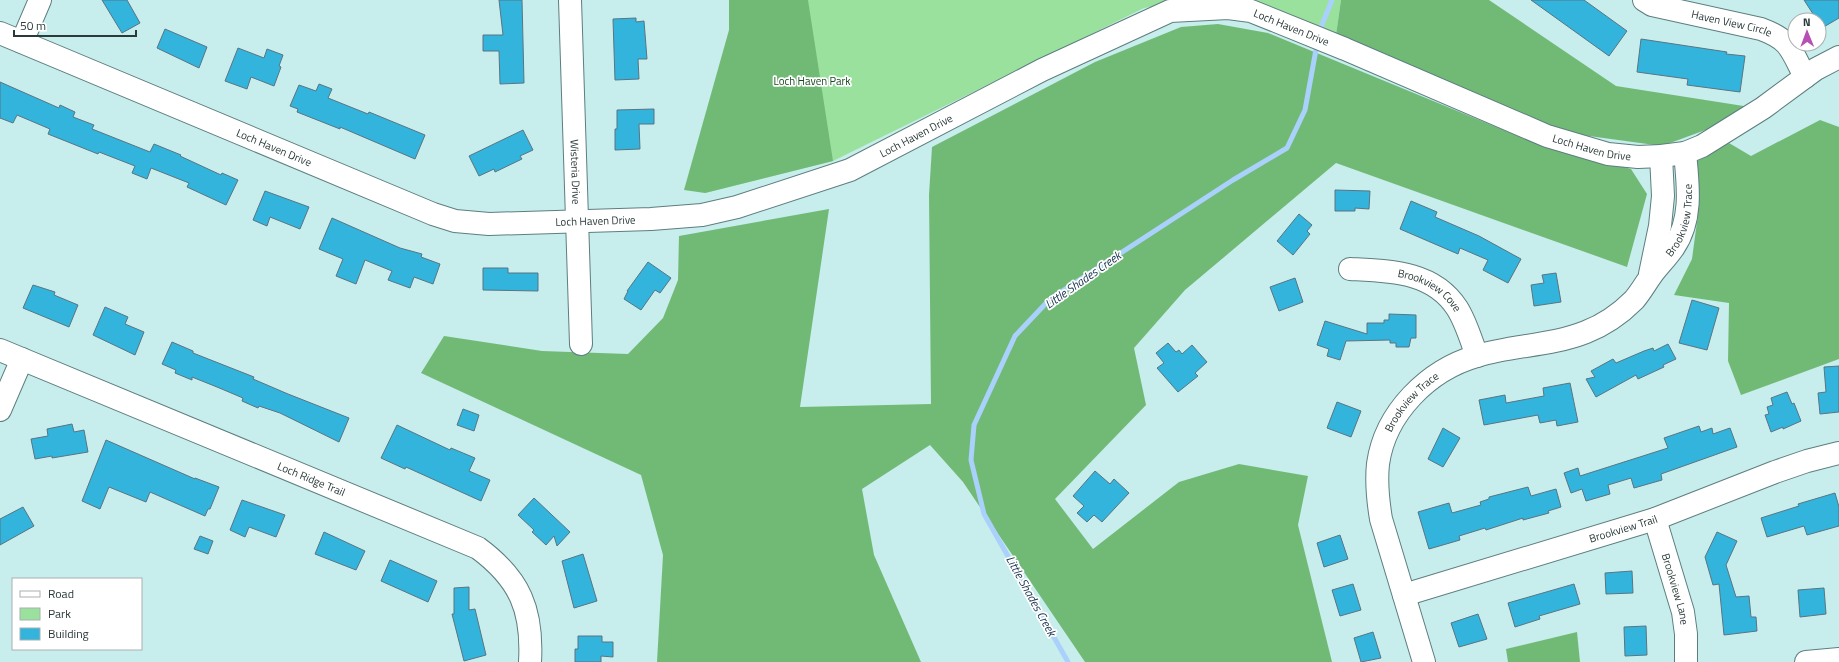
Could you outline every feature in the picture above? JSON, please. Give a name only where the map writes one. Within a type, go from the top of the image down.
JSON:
[{"type":"street","points":[[22,42],[40,0]]},
{"type":"street","name":"Wisteria Drive","points":[[570,0],[580,344]]},
{"type":"street","name":"Haven View Circle","points":[[1644,0],[1652,5],[1778,34],[1788,44],[1805,77]]},
{"type":"street","name":"Loch Haven Drive","points":[[0,33],[440,216],[455,221],[489,224],[576,220],[651,219],[702,215],[737,207],[850,170],[1042,70],[1170,11],[1228,8],[1251,11],[1345,49],[1547,136],[1608,154],[1638,157],[1685,153],[1702,146],[1729,130],[1805,77]]},
{"type":"street","points":[[1805,77],[1839,57]]},
{"type":"street","name":"Brookview Trace","points":[[1424,662],[1381,519],[1378,502],[1377,482],[1379,463],[1385,441],[1396,416],[1406,402],[1430,379],[1453,365],[1477,356],[1562,339],[1586,332],[1605,323],[1620,312],[1634,299],[1675,246],[1684,228],[1688,208],[1685,153]]},
{"type":"street","name":"Brookview Trace","points":[[1648,279],[1660,226],[1663,196],[1661,156]]},
{"type":"street","name":"Brookview Cove","points":[[1350,269],[1395,271],[1414,276],[1444,292],[1457,308],[1477,356]]},
{"type":"street","name":"Loch Ridge Trail","points":[[0,350],[478,548],[504,570],[523,599],[529,621],[531,640],[530,662]]},
{"type":"street","points":[[0,410],[22,360]]},
{"type":"street","name":"Brookview Trail","points":[[1404,595],[1655,518],[1801,463],[1839,454]]},
{"type":"street","name":"Brookview Lane","points":[[1655,518],[1683,612],[1686,634],[1686,662]]},
{"type":"street","points":[[1806,662],[1839,659]]},
{"type":"green space","points":[[729,0],[808,0],[833,161],[705,193],[684,190],[729,30]]},
{"type":"green space","name":"Loch Haven Park","points":[[746,0],[1341,0],[1336,35],[1188,1],[1144,8],[833,161],[705,193]]},
{"type":"green space","points":[[1341,0],[1489,0],[1616,86],[1750,107],[1719,125],[1662,146],[1567,133],[1336,35]]},
{"type":"green space","points":[[1218,24],[1268,33],[1535,143],[1631,169],[1647,194],[1627,267],[1336,163],[1185,290],[1134,348],[1146,405],[1055,499],[1093,549],[1179,482],[1239,464],[1308,476],[1298,525],[1332,662],[1085,662],[963,482],[930,445],[862,489],[874,555],[921,662],[657,662],[663,555],[641,475],[421,373],[444,336],[542,351],[628,354],[663,318],[678,280],[679,236],[829,209],[800,407],[931,404],[929,195],[932,147],[1095,62],[1181,27]]},
{"type":"green space","points":[[1820,120],[1839,127],[1839,359],[1741,395],[1728,361],[1729,303],[1674,295],[1692,259],[1699,207],[1697,161],[1729,143],[1751,156]]},
{"type":"green space","points":[[1577,632],[1580,662],[1508,662],[1506,649]]},
{"type":"building","points":[[102,0],[127,0],[140,23],[122,33]]},
{"type":"building","points":[[499,0],[522,0],[524,83],[500,84],[499,51],[483,51],[483,35],[503,35]]},
{"type":"building","points":[[1531,0],[1584,0],[1627,31],[1609,56]]},
{"type":"building","points":[[1804,0],[1839,0],[1839,18],[1827,25],[1827,12],[1812,12]]},
{"type":"building","points":[[636,18],[636,22],[644,21],[647,59],[638,59],[639,79],[615,80],[613,19]]},
{"type":"building","points":[[165,29],[207,47],[199,68],[157,48]]},
{"type":"building","points":[[1641,39],[1745,56],[1740,92],[1687,85],[1688,79],[1637,72]]},
{"type":"building","points":[[238,48],[264,58],[267,49],[283,55],[279,66],[281,67],[274,86],[251,77],[247,89],[225,81]]},
{"type":"building","points":[[0,82],[59,108],[60,105],[75,112],[73,117],[94,125],[92,129],[150,152],[154,144],[181,155],[180,156],[221,175],[222,173],[238,180],[226,205],[187,187],[189,183],[151,168],[147,179],[132,173],[135,166],[99,152],[98,154],[48,134],[50,129],[17,115],[13,123],[0,118]]},
{"type":"building","points":[[319,84],[332,89],[328,98],[368,114],[369,112],[425,135],[415,159],[340,127],[340,129],[297,112],[298,109],[290,106],[299,85],[316,91]]},
{"type":"building","points":[[654,109],[654,124],[639,124],[640,149],[615,150],[617,110]]},
{"type":"building","points":[[523,130],[533,150],[520,156],[522,159],[495,172],[494,169],[479,176],[469,156]]},
{"type":"building","points":[[1335,190],[1370,191],[1369,209],[1355,208],[1355,211],[1335,211]]},
{"type":"building","points":[[265,191],[309,207],[300,229],[270,217],[267,226],[253,220]]},
{"type":"building","points":[[1411,201],[1437,212],[1435,217],[1479,236],[1521,259],[1508,283],[1483,270],[1488,260],[1460,248],[1458,254],[1400,229]]},
{"type":"building","points":[[1299,214],[1312,225],[1307,231],[1310,234],[1293,255],[1277,241]]},
{"type":"building","points":[[332,218],[400,248],[422,254],[421,257],[440,264],[433,284],[414,277],[410,288],[388,280],[392,271],[365,260],[356,284],[336,276],[343,259],[319,249]]},
{"type":"building","points":[[648,262],[671,278],[660,293],[655,290],[641,310],[624,299],[627,291]]},
{"type":"building","points":[[483,268],[508,268],[508,273],[538,273],[538,291],[483,290]]},
{"type":"building","points":[[1556,273],[1561,302],[1534,306],[1531,285],[1544,283],[1542,275]]},
{"type":"building","points":[[1295,278],[1303,302],[1279,311],[1270,287]]},
{"type":"building","points":[[33,285],[55,292],[54,295],[78,305],[69,327],[23,308]]},
{"type":"building","points":[[1692,300],[1719,308],[1707,350],[1679,343]]},
{"type":"building","points":[[105,307],[128,317],[125,324],[144,332],[135,355],[93,335]]},
{"type":"building","points":[[1389,314],[1416,315],[1416,338],[1411,338],[1409,347],[1396,347],[1396,343],[1390,343],[1390,340],[1346,341],[1340,360],[1327,356],[1329,349],[1317,345],[1325,321],[1367,334],[1367,323],[1384,323],[1384,320],[1389,320]]},
{"type":"building","points":[[172,342],[193,351],[193,353],[254,377],[253,379],[349,418],[339,442],[280,413],[259,406],[258,408],[242,401],[243,398],[217,387],[192,377],[192,380],[175,373],[176,370],[162,364]]},
{"type":"building","points":[[1168,343],[1176,352],[1179,350],[1182,354],[1192,345],[1207,362],[1195,373],[1198,376],[1178,392],[1157,368],[1164,363],[1156,353]]},
{"type":"building","points":[[1668,344],[1676,359],[1663,365],[1664,367],[1638,379],[1636,375],[1596,397],[1586,379],[1595,377],[1591,371],[1613,359],[1616,363],[1653,348],[1654,351]]},
{"type":"building","points":[[1839,366],[1839,412],[1820,414],[1818,393],[1826,392],[1824,367]]},
{"type":"building","points":[[1570,383],[1578,422],[1557,426],[1556,420],[1540,423],[1538,415],[1484,425],[1479,400],[1505,395],[1506,403],[1544,396],[1543,388]]},
{"type":"building","points":[[1787,392],[1792,404],[1794,403],[1801,421],[1783,429],[1783,427],[1771,432],[1765,415],[1769,414],[1767,407],[1773,405],[1771,398]]},
{"type":"building","points":[[1337,402],[1361,411],[1351,437],[1327,428]]},
{"type":"building","points":[[463,409],[479,415],[474,431],[457,425]]},
{"type":"building","points":[[72,424],[74,432],[84,430],[88,452],[52,458],[52,456],[35,459],[31,439],[48,436],[47,429]]},
{"type":"building","points":[[397,425],[450,450],[451,448],[475,458],[469,471],[490,480],[481,501],[406,467],[405,469],[381,458]]},
{"type":"building","points":[[1699,426],[1701,432],[1712,428],[1713,434],[1730,428],[1737,447],[1661,474],[1662,480],[1634,488],[1631,478],[1608,485],[1610,494],[1586,501],[1582,489],[1571,493],[1564,473],[1578,468],[1580,476],[1668,448],[1664,438]]},
{"type":"building","points":[[1443,428],[1460,438],[1443,467],[1428,459]]},
{"type":"building","points":[[106,440],[195,479],[219,487],[210,509],[208,509],[205,516],[150,492],[146,502],[109,487],[100,509],[82,501]]},
{"type":"building","points":[[1095,471],[1110,484],[1114,479],[1129,493],[1102,522],[1094,515],[1087,522],[1077,513],[1084,506],[1073,496]]},
{"type":"building","points":[[1528,487],[1531,496],[1556,489],[1561,507],[1548,511],[1549,513],[1523,520],[1523,518],[1486,530],[1485,528],[1459,536],[1460,540],[1429,549],[1418,512],[1449,503],[1452,513],[1481,505],[1480,502],[1489,499],[1489,497]]},
{"type":"building","points":[[1835,493],[1839,507],[1839,526],[1807,535],[1804,526],[1767,537],[1761,518],[1799,506],[1798,504]]},
{"type":"building","points":[[534,498],[570,532],[557,546],[554,536],[546,545],[532,532],[534,530],[518,515]]},
{"type":"building","points":[[242,500],[285,515],[276,537],[249,527],[245,537],[230,530]]},
{"type":"building","points":[[23,507],[34,526],[0,545],[0,519]]},
{"type":"building","points":[[324,532],[365,551],[356,570],[315,554]]},
{"type":"building","points":[[1717,532],[1737,541],[1726,565],[1736,597],[1749,596],[1751,617],[1756,617],[1757,631],[1724,635],[1719,584],[1713,585],[1705,557]]},
{"type":"building","points":[[1340,535],[1348,559],[1324,567],[1317,543]]},
{"type":"building","points":[[200,536],[213,541],[208,554],[194,549]]},
{"type":"building","points":[[583,554],[597,601],[574,608],[562,561]]},
{"type":"building","points":[[390,560],[437,581],[428,602],[381,581]]},
{"type":"building","points":[[1632,571],[1633,593],[1606,594],[1605,573]]},
{"type":"building","points":[[1353,584],[1361,610],[1340,616],[1332,590]]},
{"type":"building","points":[[1574,584],[1580,604],[1539,616],[1540,619],[1515,627],[1508,603]]},
{"type":"building","points":[[469,587],[469,610],[475,609],[486,655],[464,661],[452,614],[454,614],[454,588]]},
{"type":"building","points":[[1824,588],[1826,614],[1800,617],[1798,590]]},
{"type":"building","points":[[1478,614],[1487,639],[1459,647],[1451,623]]},
{"type":"building","points":[[1646,626],[1647,655],[1625,656],[1624,627]]},
{"type":"building","points":[[1373,632],[1381,658],[1361,662],[1354,638]]},
{"type":"building","points":[[578,636],[602,636],[602,642],[613,642],[613,657],[601,656],[601,662],[575,662],[575,649],[578,649]]},
{"type":"waterway","name":"Little Shades Creek","points":[[1319,32],[1332,0]]},
{"type":"waterway","name":"Little Shades Creek","points":[[1068,662],[984,514],[971,460],[974,425],[1015,336],[1050,299],[1233,180],[1287,148],[1305,110],[1317,44]]}]
